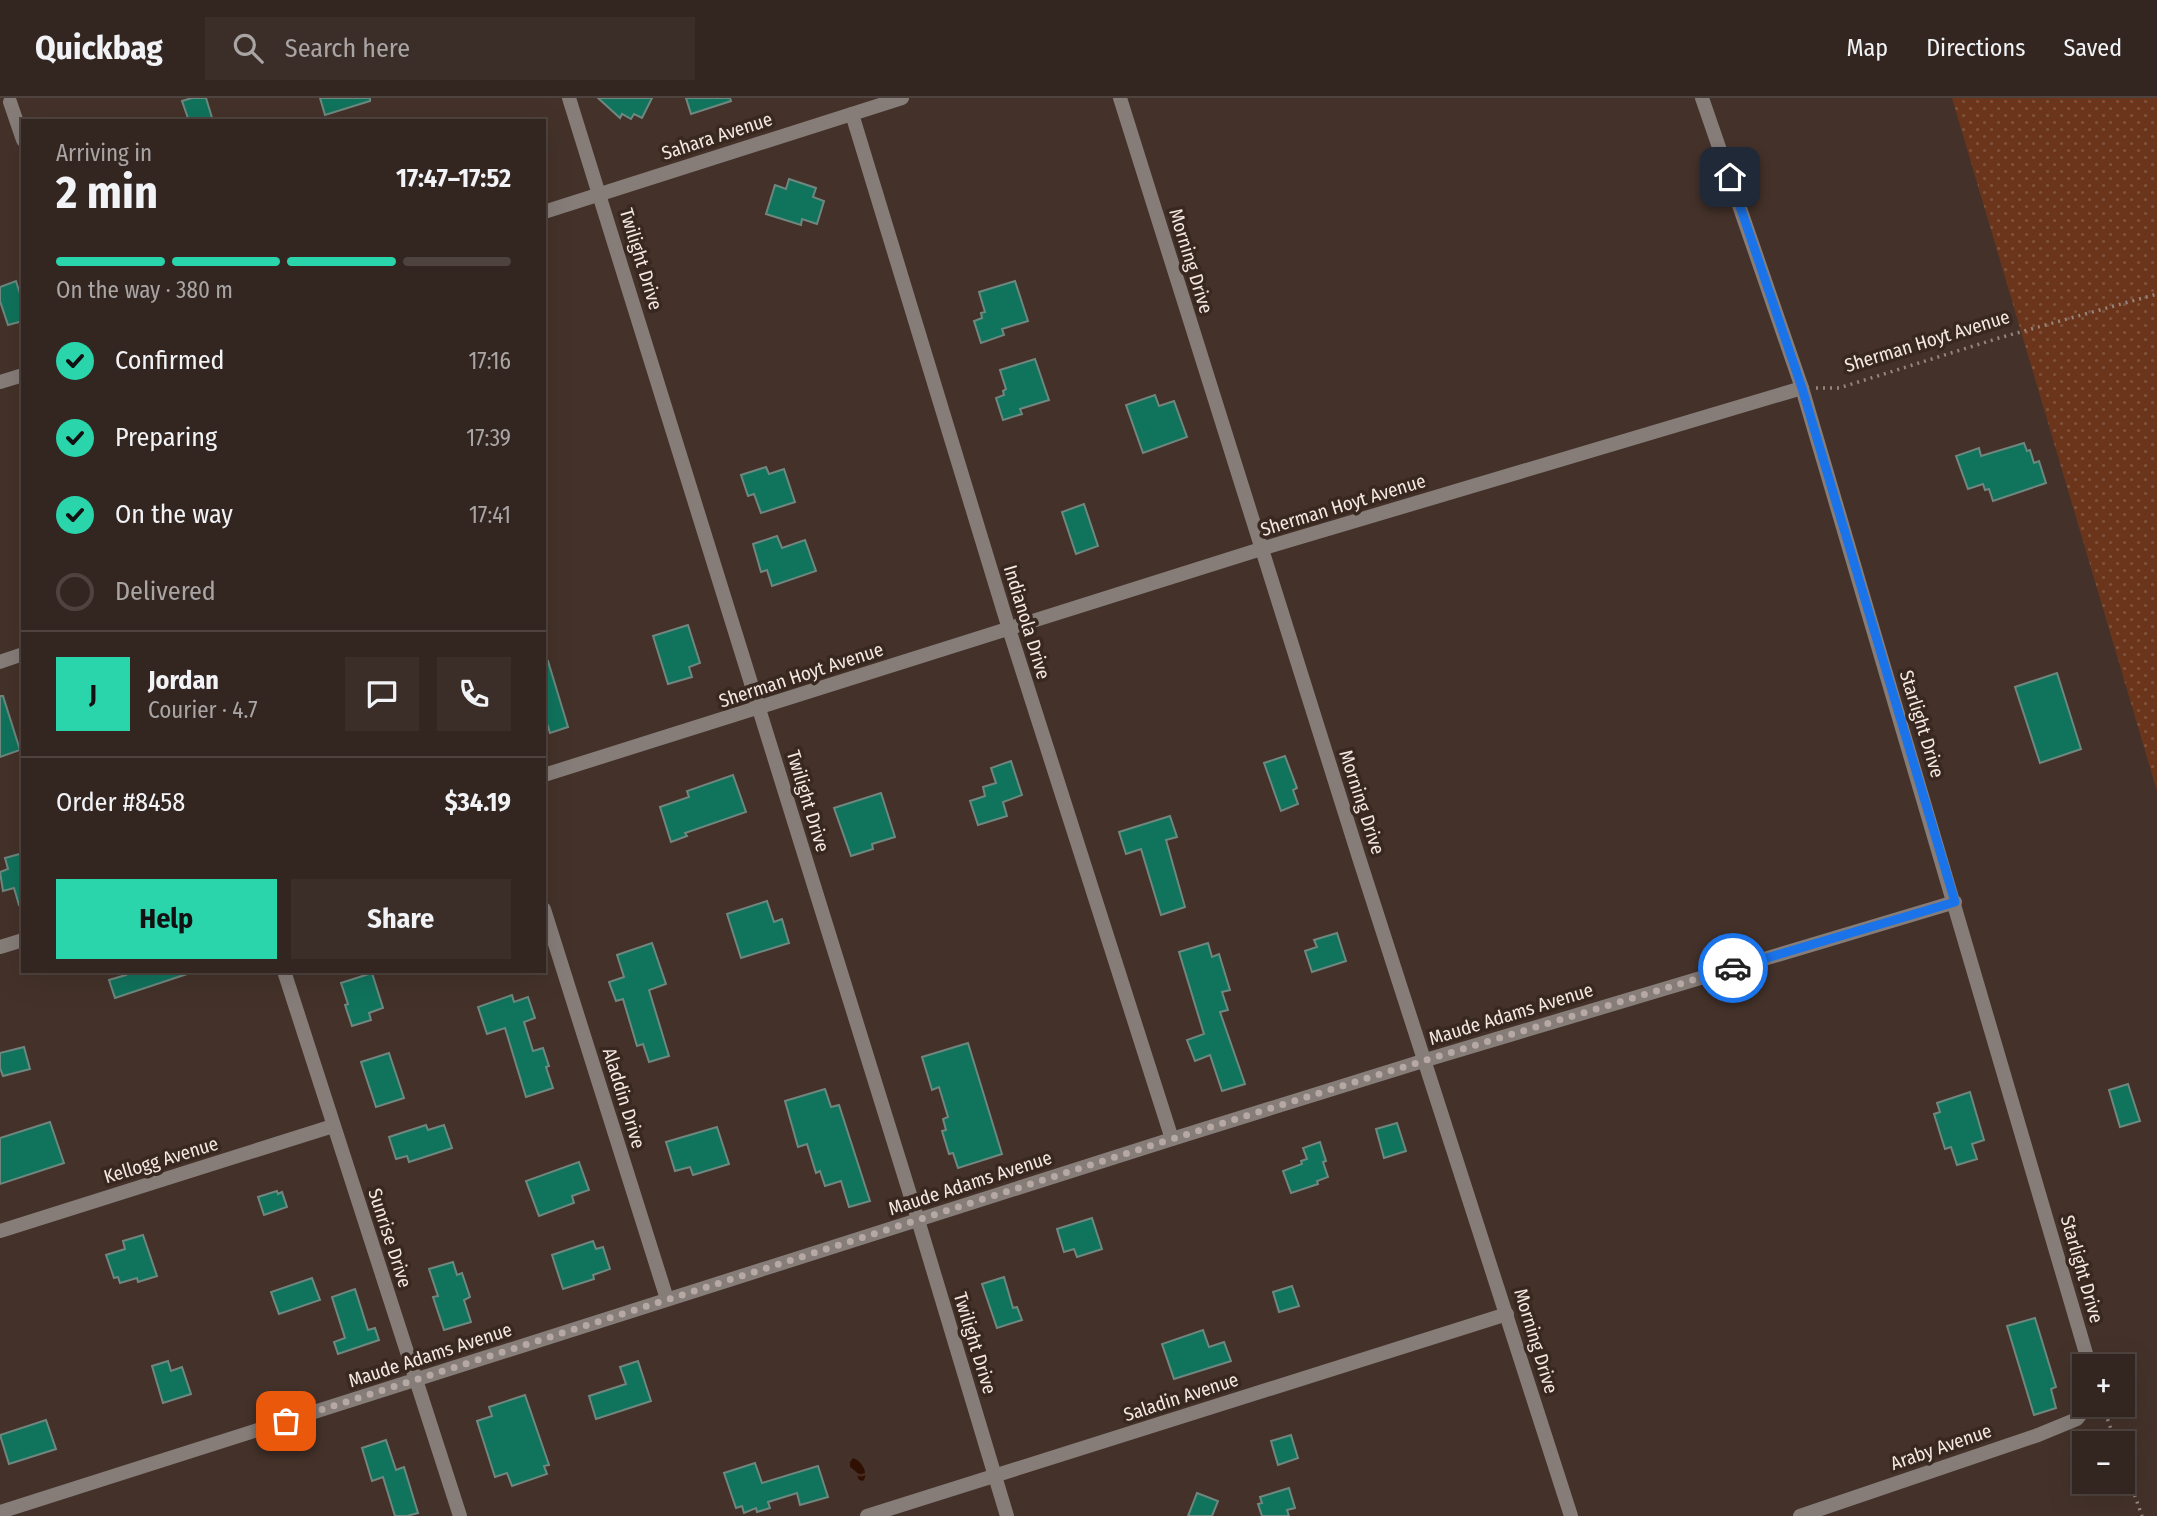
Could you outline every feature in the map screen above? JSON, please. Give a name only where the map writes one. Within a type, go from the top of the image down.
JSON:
[{"type":"street","name":"Twilight Drive","points":[[569,98],[918,1220],[1007,1516]]},
{"type":"street","name":"Sahara Avenue","points":[[546,211],[901,98]]},
{"type":"street","name":"Morning Drive","points":[[1120,98],[1261,549],[1571,1516]]},
{"type":"street","name":"Starlight Drive","points":[[1702,98],[1802,388],[2086,1354]]},
{"type":"street","points":[[11,102],[21,134]]},
{"type":"street","name":"Indianola Drive","points":[[852,114],[1009,629],[1172,1139]]},
{"type":"street","points":[[0,382],[21,376]]},
{"type":"street","name":"Sherman Hoyt Avenue","points":[[546,774],[1261,549],[1802,388]]},
{"type":"street","points":[[0,662],[21,655]]},
{"type":"street","name":"Maude Adams Avenue","points":[[0,1511],[1172,1139],[1955,902]]},
{"type":"street","name":"Aladdin Drive","points":[[546,915],[667,1299]]},
{"type":"street","points":[[0,947],[21,941]]},
{"type":"street","name":"Sunrise Drive","points":[[285,973],[460,1516]]},
{"type":"street","name":"Kellogg Avenue","points":[[0,1231],[333,1126]]},
{"type":"street","name":"Saladin Avenue","points":[[867,1516],[1507,1314]]},
{"type":"street","name":"Araby Avenue","points":[[1800,1516],[2038,1435],[2079,1417]]},
{"type":"path","name":"Sherman Hoyt Avenue","points":[[1802,388],[1839,388],[2000,338],[2157,294]]},
{"type":"path","points":[[2134,1494],[2142,1516]]},
{"type":"shaded area","points":[[1952,98],[2157,98],[2157,791]]},
{"type":"water","points":[[853,1458],[861,1463],[864,1469],[863,1481],[859,1480],[850,1467]]},
{"type":"building","points":[[206,98],[212,119],[188,119],[182,101]]},
{"type":"building","points":[[320,98],[370,98],[370,101],[325,115]]},
{"type":"building","points":[[598,98],[652,98],[642,118],[634,114],[631,119],[622,114],[620,118]]},
{"type":"building","points":[[686,98],[730,98],[731,101],[691,114]]},
{"type":"building","points":[[789,179],[816,188],[813,197],[824,201],[817,224],[802,219],[801,225],[766,214],[775,185],[786,189]]},
{"type":"building","points":[[16,281],[21,294],[21,322],[8,325],[0,301],[0,287]]},
{"type":"building","points":[[1015,281],[1028,321],[1002,329],[1004,335],[981,343],[974,321],[982,318],[981,313],[985,312],[979,292]]},
{"type":"building","points":[[1035,359],[1049,400],[1020,409],[1022,414],[1003,420],[996,398],[1004,395],[1003,391],[1006,389],[1000,370]]},
{"type":"building","points":[[1155,395],[1159,406],[1174,401],[1187,437],[1143,453],[1126,405]]},
{"type":"building","points":[[2024,443],[2027,451],[2030,450],[2034,463],[2039,461],[2046,483],[1993,501],[1989,489],[1985,490],[1983,484],[1968,489],[1956,456],[1979,448],[1981,456]]},
{"type":"building","points":[[766,467],[769,474],[784,469],[795,502],[761,513],[754,494],[748,496],[741,475]]},
{"type":"building","points":[[1084,504],[1098,546],[1076,554],[1062,512]]},
{"type":"building","points":[[777,536],[782,548],[805,540],[816,571],[772,586],[767,570],[761,572],[753,544]]},
{"type":"building","points":[[688,625],[700,663],[689,667],[692,677],[668,684],[653,636]]},
{"type":"building","points":[[546,661],[568,727],[550,733]]},
{"type":"building","points":[[2057,673],[2081,749],[2040,763],[2015,687]]},
{"type":"building","points":[[0,696],[3,696],[20,750],[0,757]]},
{"type":"building","points":[[1285,756],[1297,788],[1293,790],[1298,804],[1281,811],[1264,763]]},
{"type":"building","points":[[1011,761],[1022,795],[1003,802],[1007,816],[978,825],[970,801],[985,796],[983,787],[996,783],[991,768]]},
{"type":"building","points":[[733,775],[746,812],[685,833],[687,836],[671,842],[660,807],[689,797],[687,791]]},
{"type":"building","points":[[881,793],[895,837],[872,844],[873,849],[851,856],[834,808]]},
{"type":"building","points":[[1170,816],[1177,837],[1166,840],[1185,907],[1161,915],[1141,849],[1126,854],[1119,832]]},
{"type":"building","points":[[21,854],[21,905],[14,888],[3,891],[0,872],[8,869],[5,858]]},
{"type":"building","points":[[767,901],[774,922],[782,919],[789,943],[741,958],[727,914]]},
{"type":"building","points":[[1337,933],[1346,961],[1312,972],[1305,951],[1317,947],[1314,940]]},
{"type":"building","points":[[652,943],[666,984],[649,990],[669,1056],[649,1062],[643,1044],[637,1046],[623,999],[616,1001],[609,982],[624,977],[617,955]]},
{"type":"building","points":[[1208,943],[1212,957],[1219,954],[1230,990],[1222,992],[1228,1010],[1220,1012],[1245,1084],[1222,1091],[1210,1055],[1195,1061],[1187,1040],[1204,1034],[1179,952]]},
{"type":"building","points":[[372,973],[383,1008],[369,1013],[371,1020],[352,1026],[341,983]]},
{"type":"building","points":[[187,974],[115,998],[109,980],[126,975]]},
{"type":"building","points":[[512,995],[514,1002],[528,997],[535,1018],[524,1022],[533,1051],[543,1048],[553,1088],[526,1097],[505,1028],[487,1034],[478,1007]]},
{"type":"building","points":[[968,1043],[1002,1154],[958,1168],[953,1153],[949,1154],[942,1131],[946,1130],[943,1119],[948,1117],[939,1087],[932,1090],[922,1057]]},
{"type":"building","points":[[24,1047],[30,1069],[3,1076],[0,1053]]},
{"type":"building","points":[[389,1053],[404,1098],[376,1107],[361,1062]]},
{"type":"building","points":[[2128,1084],[2140,1121],[2120,1127],[2109,1090]]},
{"type":"building","points":[[825,1089],[831,1107],[839,1105],[870,1201],[849,1207],[841,1181],[825,1186],[820,1171],[816,1173],[807,1144],[798,1147],[785,1101]]},
{"type":"building","points":[[1970,1092],[1984,1140],[1972,1144],[1977,1159],[1957,1165],[1951,1147],[1945,1149],[1934,1114],[1940,1112],[1937,1103]]},
{"type":"building","points":[[50,1122],[64,1163],[0,1184],[0,1138]]},
{"type":"building","points":[[1397,1123],[1406,1151],[1384,1158],[1376,1129]]},
{"type":"building","points":[[426,1125],[428,1130],[444,1125],[452,1148],[409,1162],[407,1156],[396,1159],[389,1137]]},
{"type":"building","points":[[717,1127],[729,1164],[693,1175],[690,1167],[675,1171],[666,1142]]},
{"type":"building","points":[[1320,1142],[1328,1177],[1317,1181],[1318,1184],[1291,1193],[1283,1171],[1302,1164],[1301,1161],[1307,1159],[1303,1148]]},
{"type":"building","points":[[579,1162],[589,1190],[572,1196],[574,1203],[539,1216],[526,1181]]},
{"type":"building","points":[[277,1191],[278,1194],[282,1192],[287,1207],[264,1215],[258,1197]]},
{"type":"building","points":[[1092,1218],[1102,1249],[1077,1257],[1074,1249],[1064,1252],[1057,1229]]},
{"type":"building","points":[[143,1235],[157,1276],[138,1282],[137,1278],[120,1283],[118,1277],[114,1278],[106,1255],[125,1249],[123,1241]]},
{"type":"building","points":[[593,1241],[596,1249],[603,1247],[610,1269],[593,1275],[594,1279],[563,1289],[552,1255]]},
{"type":"building","points":[[453,1262],[457,1275],[462,1273],[470,1297],[464,1300],[471,1322],[444,1330],[433,1297],[438,1296],[429,1269]]},
{"type":"building","points":[[1004,1277],[1013,1308],[1017,1307],[1022,1320],[997,1328],[982,1284]]},
{"type":"building","points":[[312,1278],[320,1300],[279,1314],[271,1292]]},
{"type":"building","points":[[1292,1286],[1299,1306],[1279,1312],[1273,1292]]},
{"type":"building","points":[[355,1289],[368,1330],[375,1328],[379,1340],[338,1354],[334,1342],[345,1338],[332,1297]]},
{"type":"building","points":[[2035,1318],[2056,1387],[2051,1389],[2056,1408],[2034,1415],[2007,1326]]},
{"type":"building","points":[[1203,1330],[1209,1347],[1224,1342],[1231,1361],[1174,1379],[1162,1344]]},
{"type":"building","points":[[168,1361],[171,1371],[182,1367],[191,1394],[163,1403],[152,1366]]},
{"type":"building","points":[[638,1361],[651,1401],[596,1419],[589,1396],[626,1384],[620,1367]]},
{"type":"building","points":[[525,1395],[549,1465],[544,1466],[547,1474],[512,1486],[507,1473],[495,1477],[477,1421],[492,1416],[489,1407]]},
{"type":"building","points":[[46,1420],[56,1449],[9,1464],[0,1435]]},
{"type":"building","points":[[1291,1435],[1298,1458],[1278,1465],[1271,1441]]},
{"type":"building","points":[[386,1440],[396,1470],[404,1467],[418,1513],[395,1516],[383,1477],[372,1481],[362,1448]]},
{"type":"building","points":[[755,1463],[762,1483],[818,1466],[828,1497],[800,1505],[797,1493],[768,1502],[770,1508],[757,1512],[756,1508],[744,1513],[742,1506],[736,1508],[724,1473]]},
{"type":"building","points":[[1289,1488],[1295,1508],[1287,1510],[1289,1516],[1262,1516],[1258,1504],[1262,1503],[1260,1497]]},
{"type":"building","points":[[1197,1493],[1218,1501],[1212,1516],[1188,1516]]},
{"type":"way so far","points":[[286,1421],[1172,1139],[1733,968]]},
{"type":"route","points":[[1730,177],[1802,388],[1955,902],[1733,968]]}]
